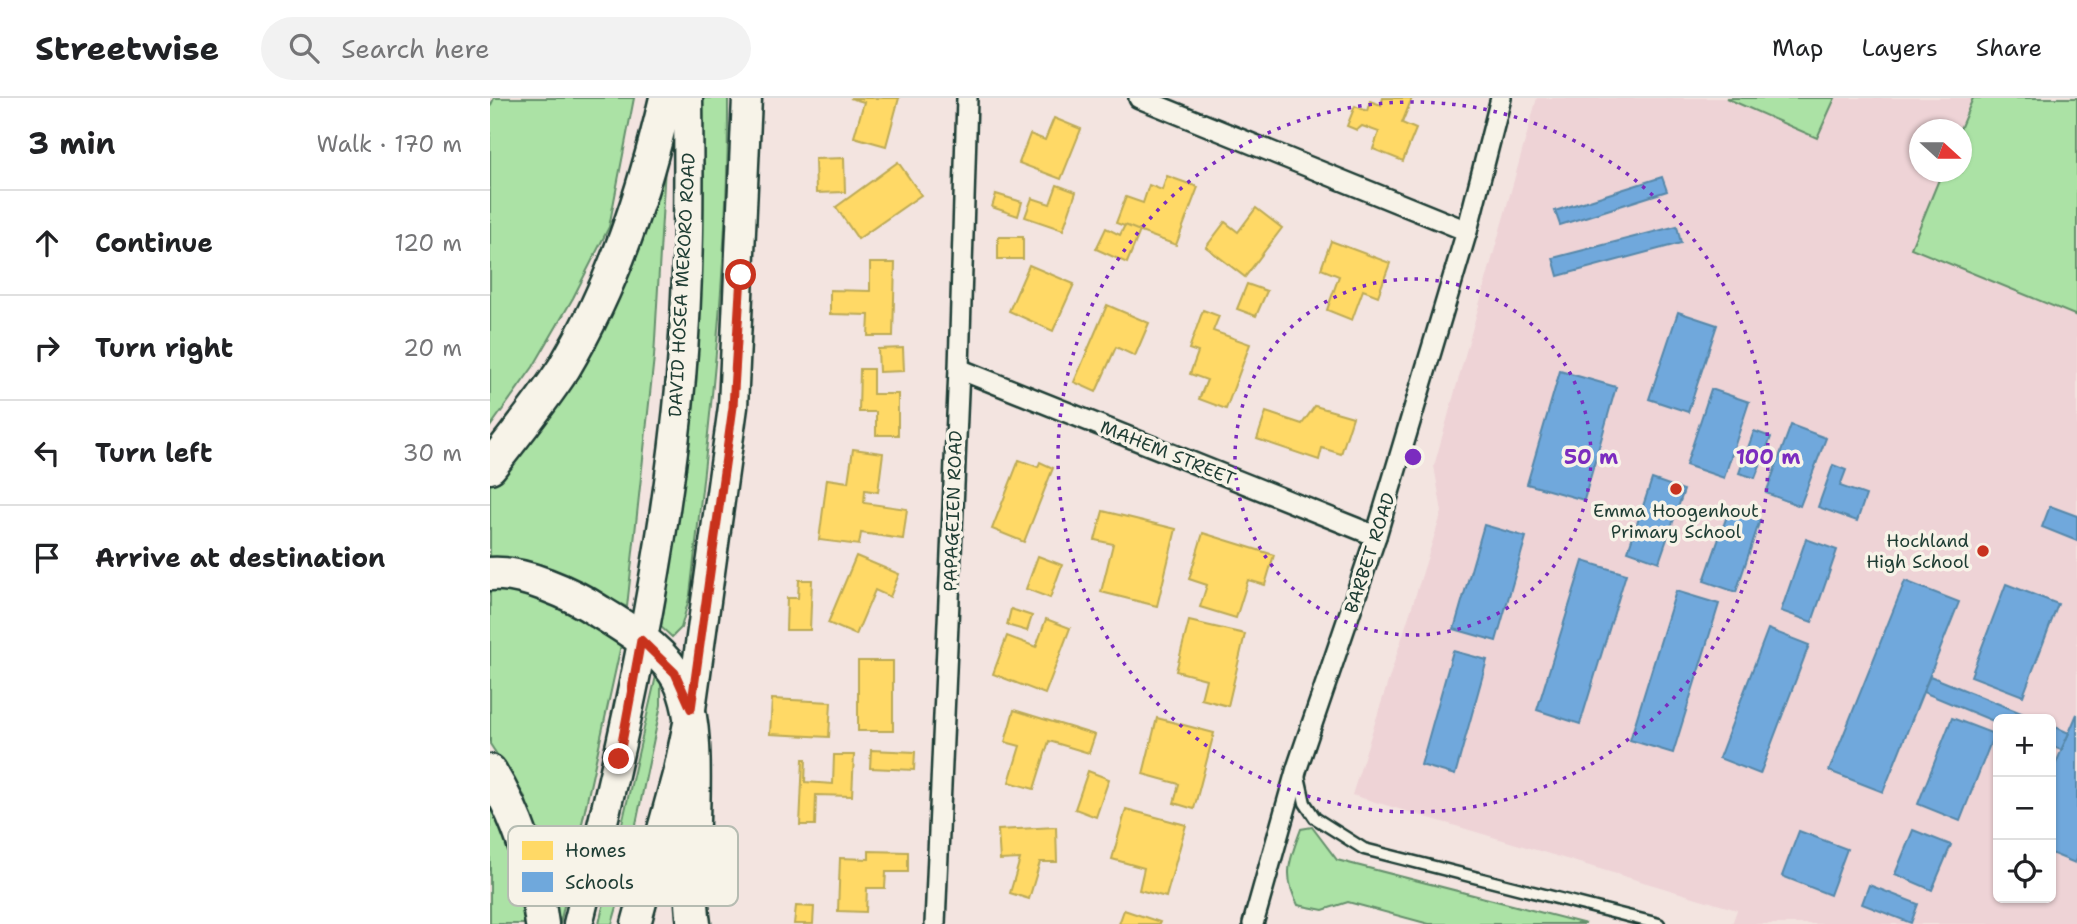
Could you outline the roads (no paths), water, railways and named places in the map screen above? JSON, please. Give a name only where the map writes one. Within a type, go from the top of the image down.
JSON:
[{"type":"main road","points":[[490,467],[562,369],[593,315],[620,257],[638,204],[666,98]]},
{"type":"main road","name":"DAVID HOSEA MERORO ROAD","points":[[602,826],[619,759],[664,517],[681,377],[689,204],[688,98]]},
{"type":"main road","points":[[663,826],[691,709],[733,407],[747,98]]},
{"type":"main road","points":[[490,574],[542,583],[585,602],[641,640],[675,673],[691,709],[694,745],[691,826]]},
{"type":"main road","points":[[490,771],[518,826]]},
{"type":"main road","points":[[539,906],[542,924]]},
{"type":"main road","name":"DAVID HOSEA MERORO ROAD","points":[[578,924],[582,906]]},
{"type":"main road","points":[[636,924],[641,906]]},
{"type":"main road","points":[[693,906],[694,924]]},
{"type":"street","name":"PAPAGEIEN ROAD","points":[[935,924],[959,369],[967,98]]},
{"type":"street","points":[[1139,98],[1467,231]]},
{"type":"street","name":"BARBET ROAD","points":[[1255,924],[1297,768],[1376,536],[1467,231],[1502,98]]},
{"type":"street","name":"MAHEM STREET","points":[[959,369],[1376,536]]},
{"type":"lane","points":[[1297,768],[1305,803],[1315,818],[1364,849],[1658,924]]},
{"type":"place","name":"Emma Hoogenhout Primary School","points":[[1676,489]]},
{"type":"place","name":"Hochland High School","points":[[1983,551]]}]
